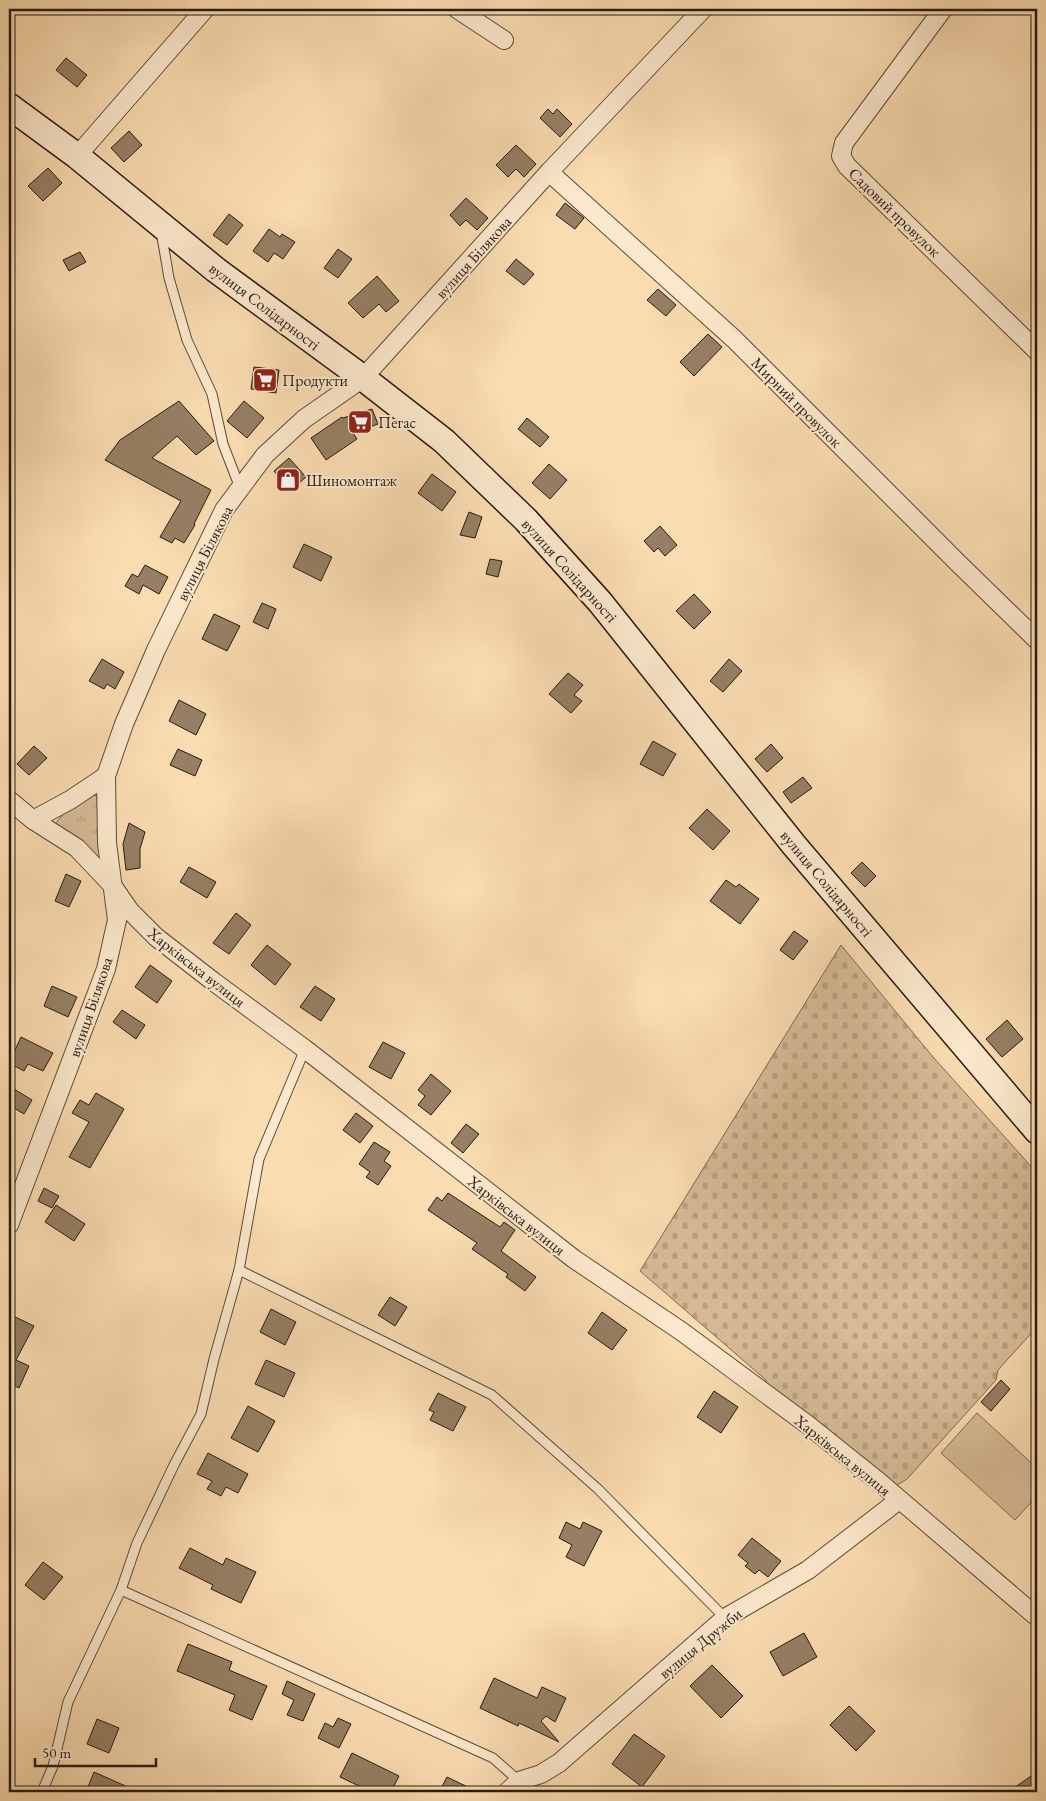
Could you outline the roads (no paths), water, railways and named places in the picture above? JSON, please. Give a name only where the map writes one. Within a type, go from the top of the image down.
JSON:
[{"type":"main road","name":"вулиця Солідарності","points":[[9,106],[77,156],[216,270],[363,378],[444,441],[526,520],[600,602],[794,845],[1037,1131]]},
{"type":"street","points":[[77,156],[205,9]]},
{"type":"street","points":[[458,9],[504,40]]},
{"type":"street","name":"вулиця Білякова","points":[[9,1225],[106,969],[117,920],[107,843],[106,776],[124,724],[156,650],[224,510],[265,454],[304,419],[363,378],[550,172],[703,9]]},
{"type":"street","name":"Садовий провулок","points":[[943,9],[844,143],[841,156],[847,166],[1037,351]]},
{"type":"street","name":"Мирний провулок","points":[[550,172],[734,339],[1037,640]]},
{"type":"street","points":[[33,820],[70,800],[106,776]]},
{"type":"street","name":"Харківська вулиця","points":[[9,800],[33,820],[77,848],[112,885],[130,911],[156,937],[305,1049],[574,1259],[681,1331],[808,1425],[878,1480],[1037,1618]]},
{"type":"street","name":"вулиця Дружби","points":[[513,1786],[541,1774],[560,1763],[725,1618],[808,1570],[899,1500]]},
{"type":"lane","points":[[160,224],[169,278],[187,340],[212,394],[223,444],[240,488]]},
{"type":"lane","points":[[42,1792],[53,1766],[68,1702],[121,1590],[138,1543],[174,1465],[201,1414],[238,1270],[258,1159],[305,1049]]},
{"type":"lane","points":[[238,1270],[492,1395],[598,1489],[725,1618]]},
{"type":"lane","points":[[121,1590],[493,1758],[513,1786]]},
{"type":"place","name":"Продукти","points":[[265,380]]},
{"type":"place","name":"Пегас","points":[[360,422]]},
{"type":"place","name":"Шиномонтаж","points":[[288,480]]}]
